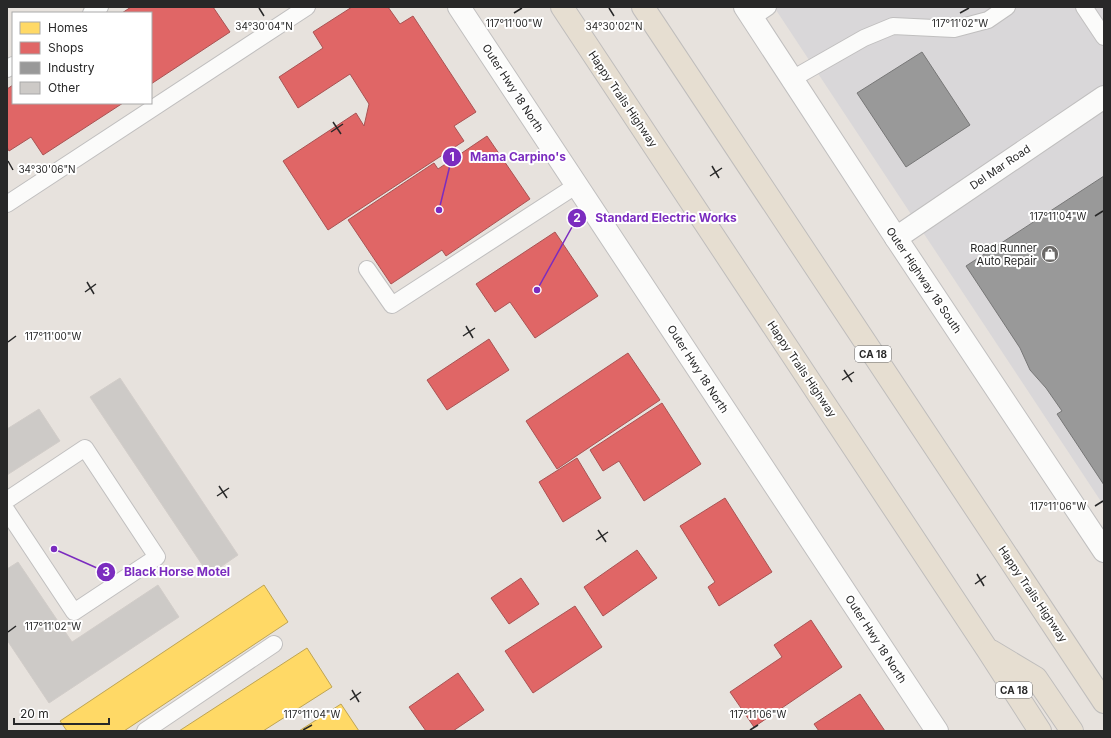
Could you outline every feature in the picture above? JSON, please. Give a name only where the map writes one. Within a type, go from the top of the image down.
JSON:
[{"type":"main road","name":"Happy Trails Highway","points":[[562,7],[1040,731]]},
{"type":"main road","name":"Happy Trails Highway","points":[[643,7],[1104,702]]},
{"type":"main road","points":[[987,649],[1036,678],[1072,731]]},
{"type":"street","name":"Outer Hwy 18 North","points":[[459,7],[937,731]]},
{"type":"street","name":"Outer Highway 18 South","points":[[755,11],[792,79],[1104,551]]},
{"type":"street","name":"Del Mar Road","points":[[896,238],[1104,97]]},
{"type":"lane","points":[[7,204],[307,7]]},
{"type":"lane","points":[[792,79],[864,38],[893,26],[954,29],[988,20],[1007,7]]},
{"type":"lane","points":[[1084,7],[1104,37]]},
{"type":"lane","points":[[368,270],[392,305],[577,185]]},
{"type":"lane","points":[[7,500],[85,448],[157,557],[74,612],[12,528],[7,511]]},
{"type":"lane","points":[[145,731],[274,644]]},
{"type":"shaded area","points":[[774,7],[1104,7],[1104,506]]},
{"type":"building: Homes","points":[[264,585],[288,622],[124,731],[67,731],[60,721]]},
{"type":"building: Homes","points":[[307,648],[332,687],[263,731],[179,731]]},
{"type":"building: Homes","points":[[341,704],[359,731],[299,731]]},
{"type":"building: Shops","points":[[131,7],[213,7],[230,32],[152,83],[152,12],[124,12]]},
{"type":"building: Shops","points":[[352,7],[388,7],[400,24],[413,16],[476,112],[454,126],[464,141],[328,230],[283,161],[356,113],[364,126],[369,104],[350,74],[298,108],[279,77],[323,48],[313,32]]},
{"type":"building: Shops","points":[[12,86],[12,104],[121,104],[43,155],[31,137],[9,151],[7,147],[7,89]]},
{"type":"building: Shops","points":[[487,136],[530,199],[446,256],[442,250],[391,284],[348,220],[434,163],[438,169]]},
{"type":"building: Shops","points":[[555,232],[598,296],[535,338],[510,302],[495,312],[476,284]]},
{"type":"building: Shops","points":[[489,339],[509,370],[447,410],[427,380]]},
{"type":"building: Shops","points":[[628,353],[660,400],[557,469],[526,421]]},
{"type":"building: Shops","points":[[662,403],[701,464],[644,501],[619,461],[603,471],[590,450]]},
{"type":"building: Shops","points":[[577,458],[601,498],[563,522],[539,482]]},
{"type":"building: Shops","points":[[725,498],[772,572],[719,606],[708,587],[715,582],[680,526]]},
{"type":"building: Shops","points":[[637,550],[657,578],[603,616],[584,587]]},
{"type":"building: Shops","points":[[521,578],[539,604],[509,624],[491,598]]},
{"type":"building: Shops","points":[[575,606],[602,647],[533,693],[505,651]]},
{"type":"building: Shops","points":[[811,620],[842,667],[754,727],[730,692],[782,657],[774,645]]},
{"type":"building: Shops","points":[[458,673],[484,710],[453,731],[426,731],[409,707]]},
{"type":"building: Shops","points":[[860,694],[885,731],[819,731],[814,724]]},
{"type":"building: Industry","points":[[922,52],[970,125],[906,167],[857,93]]},
{"type":"building: Industry","points":[[1104,176],[1104,485],[1057,414],[1062,411],[1046,388],[1030,370],[1020,348],[966,266]]},
{"type":"building: Other","points":[[120,378],[238,555],[209,575],[90,397]]},
{"type":"building: Other","points":[[39,409],[60,441],[7,475],[7,429]]},
{"type":"building: Other","points":[[18,562],[72,642],[158,585],[179,617],[49,703],[7,640],[7,569]]},
{"type":"place","name":"Mama Carpino's","points":[[439,210]]},
{"type":"place","name":"Road Runner Auto Repair","points":[[1050,254]]},
{"type":"place","name":"Standard Electric Works","points":[[537,290]]},
{"type":"place","name":"Black Horse Motel","points":[[54,549]]}]
